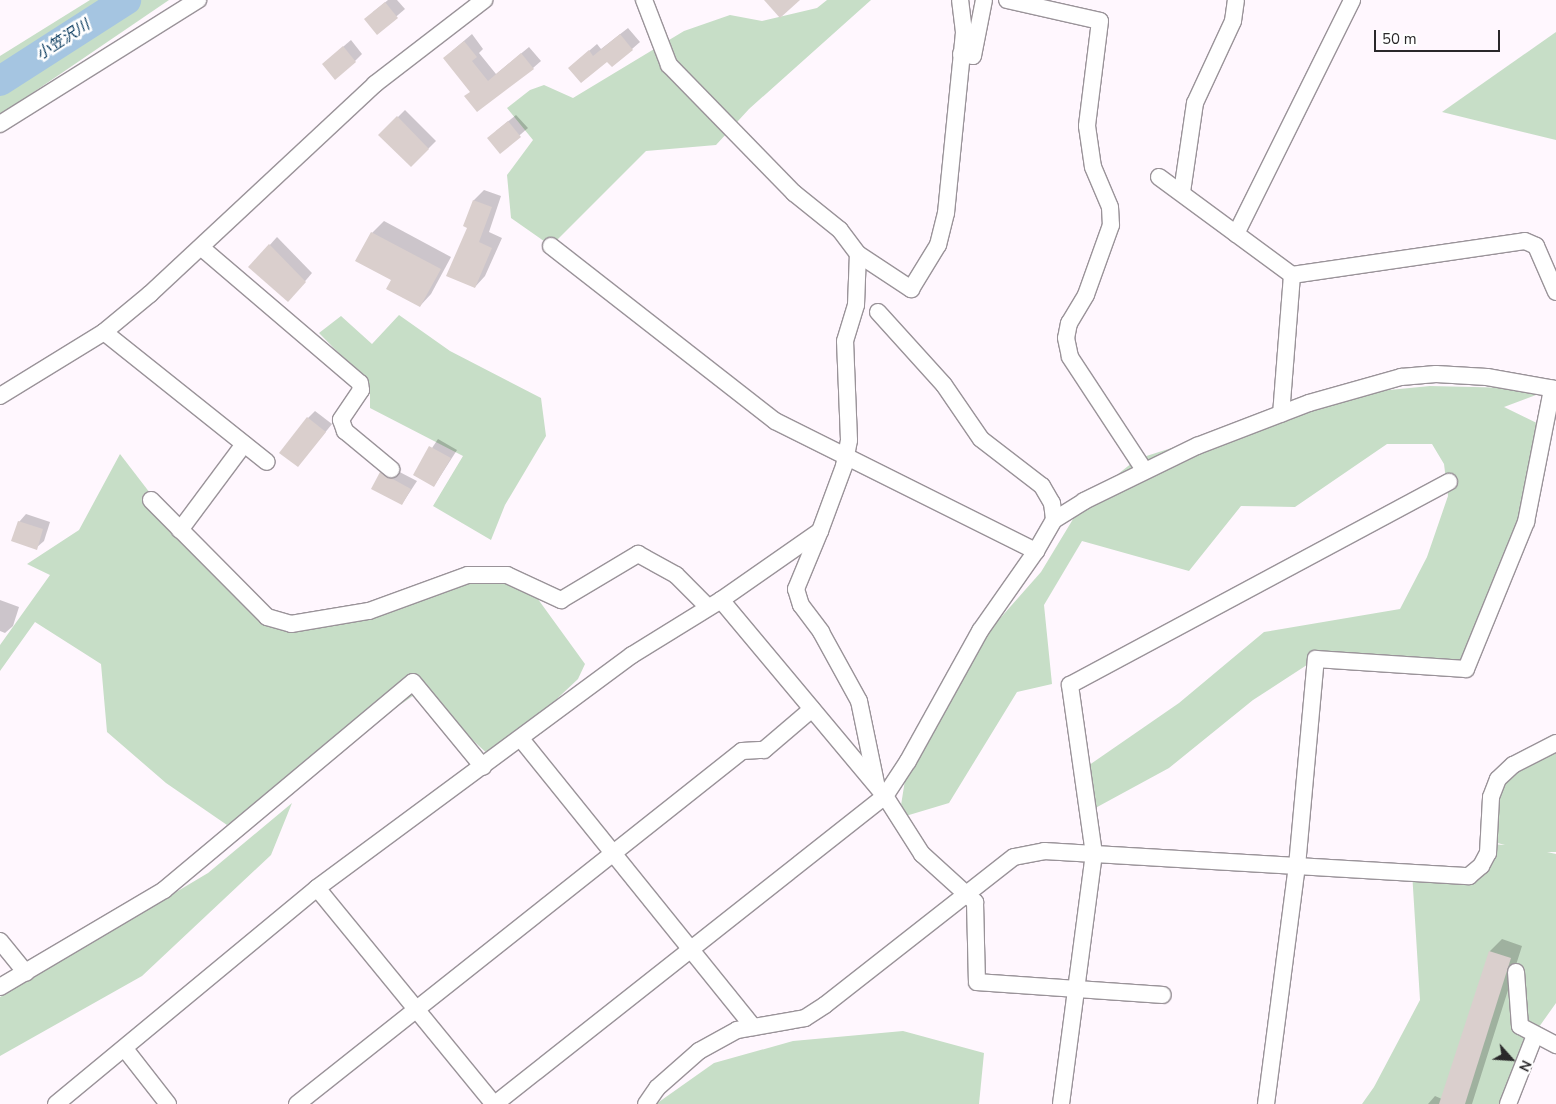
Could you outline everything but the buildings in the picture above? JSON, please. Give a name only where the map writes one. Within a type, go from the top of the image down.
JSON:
[{"type":"street","points":[[0,124],[198,0]]},
{"type":"street","points":[[0,396],[104,332],[203,249],[375,84],[484,0]]},
{"type":"street","points":[[644,0],[669,65],[794,193],[840,230],[858,254],[911,289],[938,245],[946,213],[964,32],[960,0]]},
{"type":"street","points":[[961,54],[972,56],[984,0]]},
{"type":"street","points":[[1007,0],[1100,22],[1087,126],[1094,167],[1110,207],[1111,225],[1086,295],[1069,323],[1066,338],[1070,357],[1145,471]]},
{"type":"street","points":[[1182,192],[1195,103],[1233,21],[1236,0]]},
{"type":"street","points":[[1236,234],[1352,0]]},
{"type":"street","points":[[1159,177],[1182,192],[1292,275],[1525,241],[1536,246],[1556,292]]},
{"type":"street","points":[[551,246],[775,421],[1036,551]]},
{"type":"street","points":[[203,249],[360,383],[361,390],[341,420],[345,431],[391,469]]},
{"type":"street","points":[[858,254],[856,306],[845,341],[849,440],[846,455],[820,531],[796,589],[801,605],[821,632],[859,702],[881,790]]},
{"type":"street","points":[[1281,414],[1292,275]]},
{"type":"street","points":[[878,312],[944,385],[981,439],[1042,486],[1052,503],[1054,520]]},
{"type":"street","points":[[104,332],[267,462]]},
{"type":"street","points":[[317,888],[494,1104],[692,948],[881,790],[908,762],[980,631],[1036,551],[1054,520],[1084,500],[1197,446],[1281,414],[1402,376],[1436,374],[1488,377],[1554,394],[1526,522],[1466,669],[1316,659],[1297,866],[1266,1104]]},
{"type":"street","points":[[180,530],[244,444]]},
{"type":"street","points":[[1061,1104],[1094,854],[1070,685],[1449,482]]},
{"type":"street","points":[[151,500],[267,617],[291,624],[369,611],[468,575],[507,575],[561,600],[638,554],[676,576],[714,604],[812,709],[881,790],[922,854],[975,902],[977,982],[1162,995]]},
{"type":"street","points":[[56,1104],[125,1049],[317,888],[521,739],[632,655],[714,604],[820,531]]},
{"type":"street","points":[[0,988],[164,890],[413,682],[482,767]]},
{"type":"street","points":[[297,1104],[742,750],[764,750],[812,709]]},
{"type":"street","points":[[521,739],[692,948],[753,1027]]},
{"type":"street","points":[[646,1104],[658,1088],[699,1051],[737,1030],[805,1018],[1014,857],[1044,851],[1469,876],[1481,866],[1488,852],[1491,797],[1498,779],[1513,765],[1556,743]]},
{"type":"street","points":[[0,941],[26,973]]},
{"type":"street","points":[[1516,972],[1520,1026],[1556,1045]]},
{"type":"street","points":[[1508,1104],[1535,1035]]},
{"type":"street","points":[[125,1049],[168,1104]]},
{"type":"green space","points":[[90,0],[169,0],[0,115],[0,56]]},
{"type":"green space","points":[[827,0],[871,0],[749,109],[716,145],[646,151],[551,246],[511,218],[507,175],[533,140],[507,108],[530,90],[544,85],[573,98],[684,31],[730,15],[762,21],[817,8]]},
{"type":"green space","points":[[1556,32],[1556,140],[1442,112]]},
{"type":"green space","points":[[399,315],[450,351],[541,398],[546,436],[505,505],[491,540],[433,506],[463,456],[370,408],[370,385],[319,333],[341,316],[372,344]]},
{"type":"green space","points":[[1430,386],[1552,389],[1504,407],[1545,427],[1520,538],[1466,669],[1316,659],[1253,700],[1169,768],[1088,812],[1082,770],[1179,703],[1264,632],[1400,609],[1427,557],[1448,496],[1444,464],[1432,444],[1387,444],[1295,507],[1241,506],[1189,571],[1082,541],[1044,605],[1052,684],[1017,692],[949,803],[899,818],[908,761],[965,658],[1041,572],[1084,501],[1137,459],[1338,395]]},
{"type":"green space","points":[[120,454],[170,519],[260,610],[291,624],[335,617],[468,575],[527,584],[585,664],[578,679],[493,759],[420,691],[227,825],[166,783],[107,732],[101,664],[35,622],[0,671],[0,645],[50,575],[27,564],[79,530]]},
{"type":"green space","points":[[1556,743],[1556,852],[1547,852],[1556,854],[1556,1003],[1534,1034],[1508,1104],[1362,1104],[1374,1087],[1420,1000],[1412,872],[1469,876],[1488,844],[1505,845],[1494,842],[1491,801],[1513,765]]},
{"type":"green space","points":[[292,803],[271,855],[142,976],[0,1056],[0,997],[208,873]]},
{"type":"green space","points":[[903,1031],[984,1053],[979,1104],[656,1104],[714,1063],[793,1041]]},
{"type":"waterway","name":"小笠沢川","points":[[0,81],[126,0]]}]
